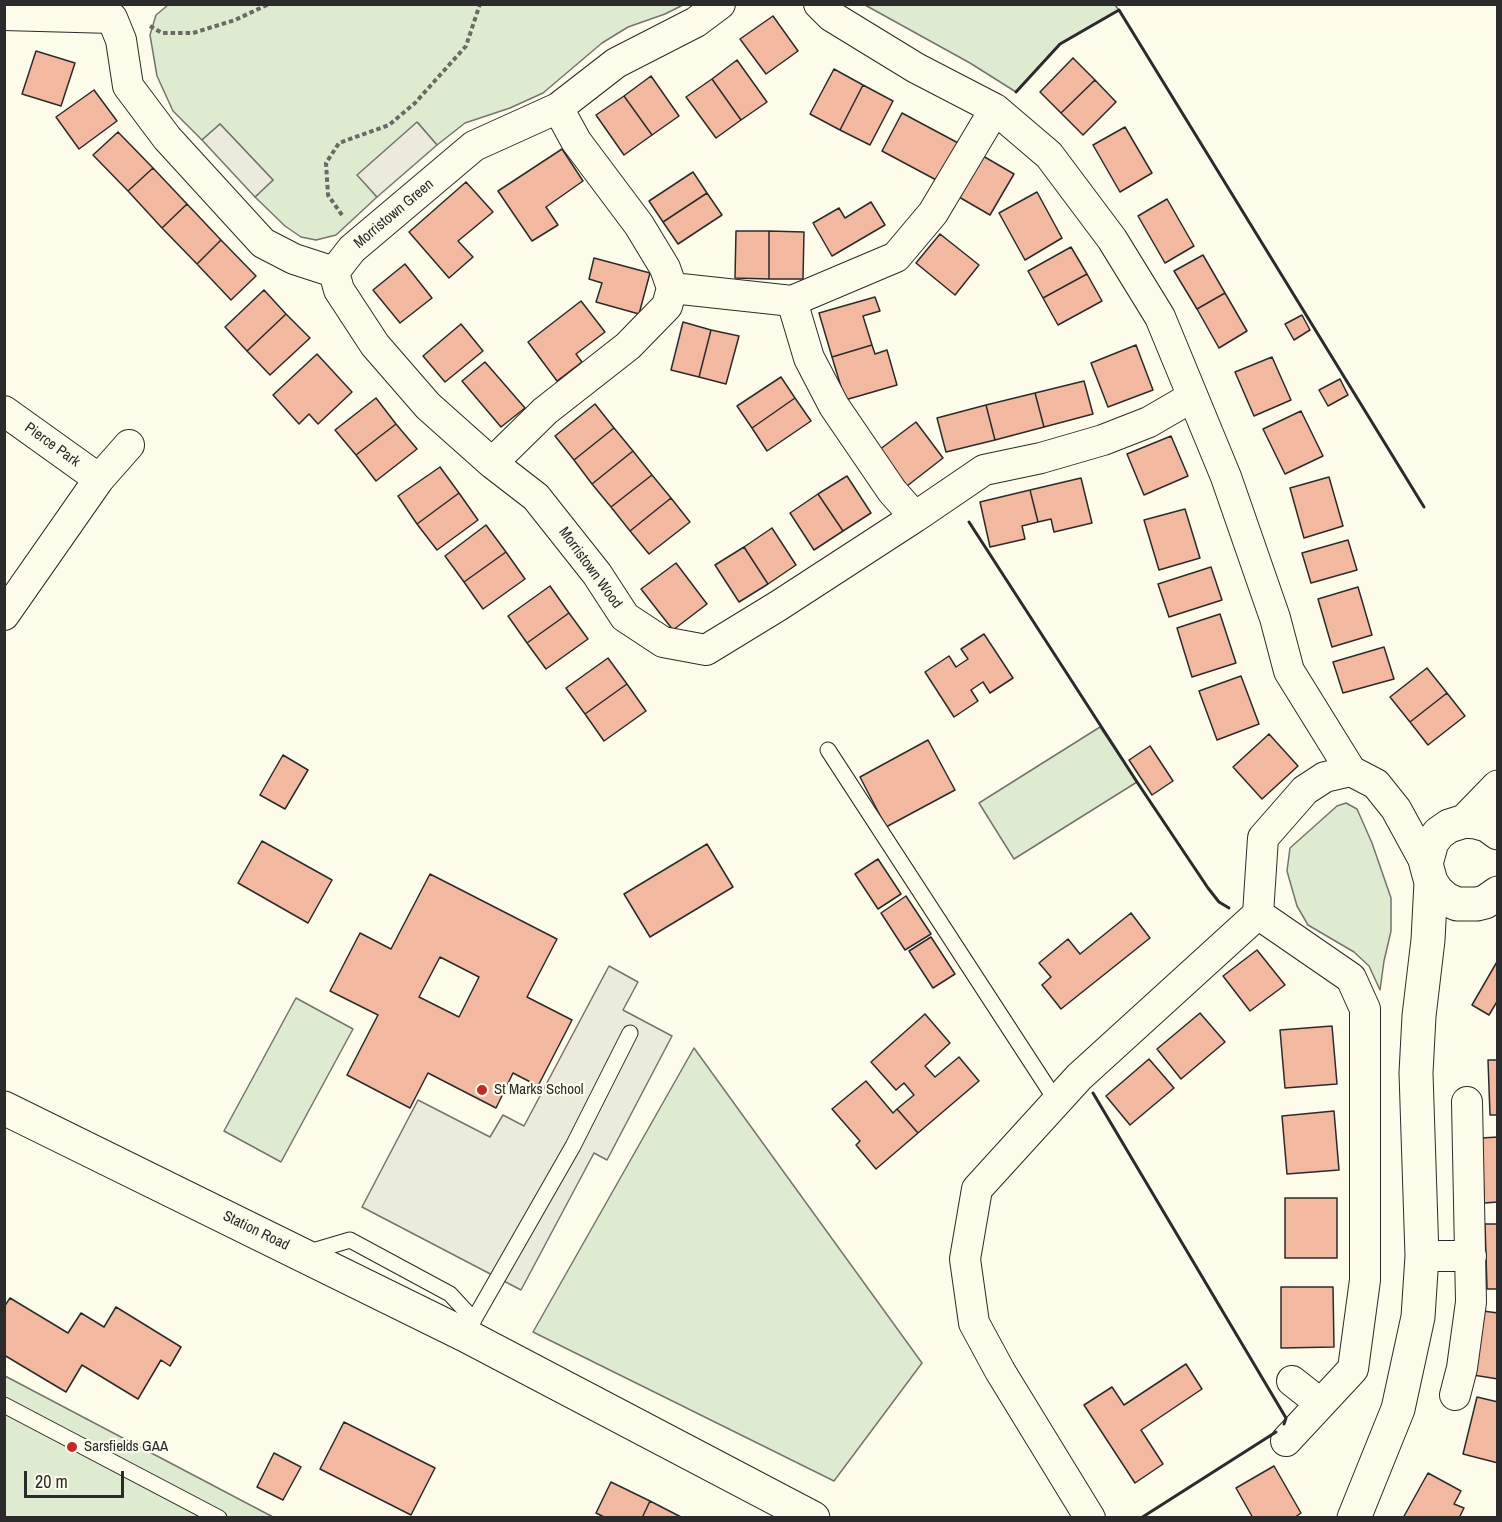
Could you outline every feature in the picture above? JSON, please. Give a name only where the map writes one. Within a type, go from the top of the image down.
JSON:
[{"type":"main road","points":[[1354,1518],[1398,1409],[1418,1317],[1422,1256],[1416,1073],[1419,1016],[1428,940],[1432,842],[1439,833],[1457,824],[1497,787]]},
{"type":"main road","points":[[1457,824],[1487,825],[1497,833]]},
{"type":"main road","points":[[1429,873],[1437,891],[1446,899],[1457,904],[1487,901]]},
{"type":"main road","points":[[1428,940],[1487,901]]},
{"type":"main road","name":"Station Road","points":[[4,1108],[302,1254],[470,1328],[506,1358],[813,1518]]},
{"type":"street","name":"Morristown Green","points":[[334,272],[352,249],[474,146],[558,108],[616,63],[696,22],[720,4]]},
{"type":"street","points":[[819,4],[831,16],[916,68],[995,109],[1050,155],[1112,239],[1160,316],[1230,488],[1275,618],[1289,671],[1350,771],[1376,784],[1396,809],[1429,873]]},
{"type":"street","points":[[4,15],[122,11],[121,40],[128,87],[181,154],[263,243],[294,259],[334,272]]},
{"type":"street","points":[[492,463],[545,411],[628,346],[667,306],[672,288],[665,268],[639,225],[576,141],[558,108]]},
{"type":"street","points":[[672,288],[792,301],[896,257],[933,213],[995,109]]},
{"type":"street","name":"Morristown Wood","points":[[334,272],[339,290],[375,345],[428,406],[492,463],[536,497],[597,574],[625,617],[663,642],[706,650],[778,606],[984,470],[1041,458],[1103,440],[1149,422],[1192,398]]},
{"type":"street","points":[[792,301],[809,358],[834,406],[892,491],[915,517]]},
{"type":"street","name":"Pierce Park","points":[[4,411],[99,479]]},
{"type":"street","points":[[4,615],[99,479],[129,445]]},
{"type":"street","points":[[1090,1518],[1000,1371],[974,1323],[965,1259],[978,1189],[1079,1077],[1258,914],[1263,837],[1305,790],[1325,777],[1350,771]]},
{"type":"street","points":[[1396,809],[1457,824]]},
{"type":"street","points":[[1258,914],[1351,978],[1365,1009],[1365,1280],[1353,1369],[1286,1441]]},
{"type":"street","points":[[1455,1395],[1462,1368],[1471,1302],[1467,1102]]},
{"type":"street","points":[[1422,1256],[1471,1256]]},
{"type":"street","points":[[1292,1381],[1320,1403]]},
{"type":"lane","points":[[828,750],[1057,1102]]},
{"type":"lane","points":[[470,1328],[573,1146],[630,1033]]},
{"type":"lane","points":[[4,1405],[219,1518]]},
{"type":"path","points":[[122,11],[162,33],[194,33],[235,20],[268,4]]},
{"type":"path","points":[[360,242],[328,195],[326,163],[339,143],[389,125],[415,103],[466,46],[480,4]]},
{"type":"green space","points":[[1114,4],[1119,10],[1060,44],[1016,92],[970,63],[865,5]]},
{"type":"green space","points":[[168,5],[683,5],[628,27],[602,43],[543,93],[510,108],[465,123],[437,145],[418,123],[358,175],[377,197],[336,235],[316,240],[301,237],[285,226],[255,197],[273,180],[220,124],[202,140],[173,111],[157,76],[150,35],[156,15]]},
{"type":"green space","points":[[1100,727],[1137,782],[1014,859],[979,803]]},
{"type":"green space","points":[[1346,803],[1357,809],[1372,843],[1391,898],[1391,931],[1380,990],[1369,966],[1354,952],[1308,925],[1297,906],[1287,871],[1290,848],[1337,806]]},
{"type":"green space","points":[[296,998],[353,1029],[281,1162],[224,1131]]},
{"type":"green space","points":[[694,1048],[922,1363],[834,1481],[533,1332]]},
{"type":"green space","name":"Sarsfields GAA","points":[[5,1376],[273,1517],[5,1517]]},
{"type":"shaded area","points":[[417,122],[437,145],[377,197],[357,175]]},
{"type":"shaded area","points":[[220,124],[273,180],[255,197],[202,140]]},
{"type":"shaded area","points":[[609,966],[638,982],[623,1010],[672,1036],[607,1160],[594,1153],[521,1290],[362,1207],[418,1100],[490,1137],[503,1115],[524,1126]]},
{"type":"building","points":[[773,16],[798,51],[766,74],[740,39]]},
{"type":"building","points":[[36,51],[75,63],[61,106],[22,94]]},
{"type":"building","points":[[1073,58],[1095,80],[1061,113],[1040,92]]},
{"type":"building","points":[[737,60],[767,102],[741,120],[712,79]]},
{"type":"building","points":[[834,69],[863,85],[840,130],[810,114]]},
{"type":"building","points":[[651,76],[679,116],[652,135],[624,96]]},
{"type":"building","points":[[712,79],[741,120],[716,138],[686,97]]},
{"type":"building","points":[[1095,80],[1116,102],[1083,135],[1061,113]]},
{"type":"building","points":[[863,85],[893,101],[870,145],[840,130]]},
{"type":"building","points":[[94,90],[117,121],[79,149],[56,117]]},
{"type":"building","points":[[624,96],[652,135],[624,155],[596,115]]},
{"type":"building","points":[[902,113],[960,144],[940,182],[882,151]]},
{"type":"building","points":[[1125,127],[1152,173],[1120,192],[1093,145]]},
{"type":"building","points":[[118,132],[153,168],[128,191],[93,155]]},
{"type":"building","points":[[562,149],[583,181],[546,207],[558,225],[532,241],[498,191]]},
{"type":"building","points":[[983,156],[1014,174],[990,215],[959,197]]},
{"type":"building","points":[[153,168],[187,204],[162,228],[128,191]]},
{"type":"building","points":[[693,172],[707,193],[663,222],[649,201]]},
{"type":"building","points":[[466,182],[493,212],[458,241],[473,257],[449,278],[409,232]]},
{"type":"building","points":[[1037,192],[1062,238],[1025,260],[999,213]]},
{"type":"building","points":[[707,193],[722,215],[678,244],[663,222]]},
{"type":"building","points":[[1167,199],[1194,246],[1165,263],[1138,216]]},
{"type":"building","points":[[871,202],[885,225],[832,256],[813,223],[839,208],[845,218]]},
{"type":"building","points":[[187,204],[221,240],[197,264],[162,228]]},
{"type":"building","points":[[736,231],[769,231],[769,279],[735,278]]},
{"type":"building","points":[[769,231],[804,232],[803,279],[769,279]]},
{"type":"building","points":[[940,234],[979,265],[955,295],[916,263]]},
{"type":"building","points":[[221,240],[256,276],[231,300],[197,264]]},
{"type":"building","points":[[1071,247],[1087,274],[1043,298],[1028,271]]},
{"type":"building","points":[[1203,255],[1225,293],[1197,309],[1174,271]]},
{"type":"building","points":[[594,258],[650,273],[639,314],[596,302],[602,283],[589,279]]},
{"type":"building","points":[[405,264],[432,298],[400,323],[373,290]]},
{"type":"building","points":[[1087,274],[1102,301],[1058,325],[1043,298]]},
{"type":"building","points":[[264,290],[286,314],[247,351],[225,327]]},
{"type":"building","points":[[1225,293],[1247,331],[1219,348],[1197,309]]},
{"type":"building","points":[[875,297],[880,311],[863,316],[872,345],[832,357],[819,313]]},
{"type":"building","points":[[581,301],[605,332],[576,354],[582,362],[557,381],[528,342]]},
{"type":"building","points":[[286,314],[310,338],[270,375],[247,351]]},
{"type":"building","points":[[1302,315],[1310,330],[1294,340],[1285,324]]},
{"type":"building","points":[[683,322],[711,330],[699,377],[671,370]]},
{"type":"building","points":[[461,324],[483,351],[445,382],[423,356]]},
{"type":"building","points":[[711,330],[739,336],[726,384],[699,377]]},
{"type":"building","points":[[872,345],[875,354],[887,350],[897,385],[845,400],[832,357]]},
{"type":"building","points":[[1136,345],[1153,390],[1108,407],[1091,363]]},
{"type":"building","points":[[317,354],[352,392],[318,424],[309,414],[299,424],[273,395]]},
{"type":"building","points":[[1272,357],[1291,400],[1254,416],[1235,372]]},
{"type":"building","points":[[485,362],[525,408],[501,427],[462,381]]},
{"type":"building","points":[[781,377],[795,398],[752,428],[737,406]]},
{"type":"building","points":[[1340,379],[1348,395],[1328,406],[1319,390]]},
{"type":"building","points":[[1084,381],[1093,414],[1044,427],[1035,393]]},
{"type":"building","points":[[1035,393],[1044,427],[995,440],[986,405]]},
{"type":"building","points":[[376,398],[396,424],[356,455],[335,430]]},
{"type":"building","points":[[795,398],[811,421],[767,451],[752,428]]},
{"type":"building","points":[[595,404],[614,428],[574,460],[555,436]]},
{"type":"building","points":[[986,405],[995,440],[946,452],[937,418]]},
{"type":"building","points":[[1301,411],[1323,456],[1285,474],[1263,429]]},
{"type":"building","points":[[916,422],[943,458],[907,486],[879,450]]},
{"type":"building","points":[[396,424],[417,449],[376,481],[356,455]]},
{"type":"building","points":[[614,428],[633,451],[592,484],[574,460]]},
{"type":"building","points":[[1171,436],[1188,476],[1144,495],[1127,454]]},
{"type":"building","points":[[633,451],[652,475],[611,507],[592,484]]},
{"type":"building","points":[[440,467],[459,493],[417,524],[398,496]]},
{"type":"building","points":[[652,475],[671,498],[630,531],[611,507]]},
{"type":"building","points":[[847,476],[871,513],[843,531],[818,494]]},
{"type":"building","points":[[1329,477],[1343,526],[1304,538],[1290,488]]},
{"type":"building","points":[[1081,478],[1092,523],[1054,532],[1051,519],[1038,522],[1030,490]]},
{"type":"building","points":[[1030,490],[1038,522],[1022,526],[1025,539],[990,547],[980,502]]},
{"type":"building","points":[[459,493],[478,520],[437,550],[417,524]]},
{"type":"building","points":[[818,494],[843,531],[814,550],[790,513]]},
{"type":"building","points":[[671,498],[690,522],[649,554],[630,531]]},
{"type":"building","points":[[1185,509],[1200,558],[1159,570],[1144,520]]},
{"type":"building","points":[[486,525],[506,552],[464,582],[445,556]]},
{"type":"building","points":[[772,528],[796,565],[768,584],[744,547]]},
{"type":"building","points":[[1348,540],[1357,570],[1311,583],[1302,553]]},
{"type":"building","points":[[744,547],[768,584],[739,602],[715,565]]},
{"type":"building","points":[[506,552],[525,579],[483,609],[464,582]]},
{"type":"building","points":[[676,563],[707,604],[673,630],[641,589]]},
{"type":"building","points":[[1211,567],[1222,600],[1169,617],[1158,584]]},
{"type":"building","points":[[550,586],[569,613],[527,643],[508,616]]},
{"type":"building","points":[[1358,587],[1372,635],[1332,647],[1318,599]]},
{"type":"building","points":[[569,613],[588,639],[546,669],[527,643]]},
{"type":"building","points":[[1220,614],[1236,663],[1192,677],[1177,628]]},
{"type":"building","points":[[984,634],[1013,678],[990,693],[983,682],[971,690],[978,701],[954,717],[925,672],[949,656],[956,667],[968,659],[961,649]]},
{"type":"building","points":[[1384,647],[1394,679],[1343,693],[1333,662]]},
{"type":"building","points":[[608,658],[627,684],[585,714],[566,688]]},
{"type":"building","points":[[1427,668],[1447,693],[1410,722],[1390,697]]},
{"type":"building","points":[[1241,676],[1259,724],[1217,740],[1199,691]]},
{"type":"building","points":[[627,684],[646,711],[604,741],[585,714]]},
{"type":"building","points":[[1447,693],[1465,716],[1428,745],[1410,722]]},
{"type":"building","points":[[1269,734],[1298,766],[1262,799],[1233,767]]},
{"type":"building","points":[[928,740],[955,790],[886,827],[860,777]]},
{"type":"building","points":[[1150,746],[1173,781],[1152,795],[1129,760]]},
{"type":"building","points":[[283,755],[308,770],[285,809],[260,795]]},
{"type":"building","points":[[262,841],[332,880],[308,923],[238,883]]},
{"type":"building","points":[[707,844],[733,887],[650,937],[624,894]]},
{"type":"building","points":[[878,859],[901,894],[878,909],[855,874]]},
{"type":"building","points":[[430,874],[557,939],[527,997],[572,1020],[538,1086],[513,1073],[496,1108],[428,1073],[410,1108],[347,1075],[378,1015],[330,991],[360,933],[391,949]],"holes":[[[440,957],[479,977],[459,1017],[419,997]]]},
{"type":"building","points":[[906,896],[931,934],[905,950],[881,913]]},
{"type":"building","points":[[1131,913],[1150,938],[1061,1009],[1042,985],[1051,977],[1039,963],[1068,939],[1080,954]]},
{"type":"building","points":[[931,937],[955,974],[933,988],[909,951]]},
{"type":"building","points":[[1257,950],[1285,985],[1250,1011],[1223,976]]},
{"type":"building","points":[[1498,960],[1498,1000],[1489,1015],[1472,1005]]},
{"type":"building","points":[[1200,1013],[1225,1042],[1181,1079],[1157,1049]]},
{"type":"building","points":[[925,1014],[950,1043],[925,1066],[935,1077],[959,1057],[979,1081],[918,1133],[897,1109],[914,1095],[904,1083],[896,1090],[871,1062]]},
{"type":"building","points":[[1332,1026],[1337,1084],[1285,1088],[1280,1030]]},
{"type":"building","points":[[1149,1059],[1174,1088],[1130,1125],[1106,1096]]},
{"type":"building","points":[[1488,1060],[1498,1060],[1498,1115],[1490,1115]]},
{"type":"building","points":[[866,1081],[893,1113],[897,1109],[918,1133],[876,1169],[856,1145],[860,1141],[832,1109]]},
{"type":"building","points":[[1334,1111],[1339,1170],[1287,1174],[1282,1116]]},
{"type":"building","points":[[1498,1137],[1498,1202],[1484,1203],[1482,1138]]},
{"type":"building","points":[[1285,1198],[1337,1198],[1337,1258],[1285,1258]]},
{"type":"building","points":[[1485,1224],[1498,1224],[1498,1289],[1487,1289]]},
{"type":"building","points":[[1281,1287],[1333,1287],[1334,1347],[1281,1348]]},
{"type":"building","points":[[10,1298],[68,1333],[81,1313],[104,1327],[116,1307],[181,1347],[170,1366],[161,1360],[138,1399],[82,1365],[66,1392],[4,1355],[4,1307]]},
{"type":"building","points":[[1483,1311],[1498,1313],[1498,1379],[1473,1375]]},
{"type":"building","points":[[1186,1364],[1202,1389],[1141,1430],[1163,1464],[1135,1483],[1084,1405],[1112,1387],[1124,1405]]},
{"type":"building","points":[[1477,1397],[1498,1402],[1498,1463],[1463,1454]]},
{"type":"building","points":[[344,1422],[435,1468],[411,1515],[320,1469]]},
{"type":"building","points":[[274,1453],[301,1467],[283,1500],[257,1487]]},
{"type":"building","points":[[1274,1466],[1301,1513],[1294,1518],[1253,1518],[1236,1488]]},
{"type":"building","points":[[1428,1473],[1461,1491],[1454,1504],[1464,1508],[1459,1518],[1403,1518]]},
{"type":"building","points":[[611,1482],[650,1501],[642,1518],[606,1518],[596,1513]]},
{"type":"building","points":[[650,1501],[683,1518],[642,1518]]},
{"type":"wall","points":[[1016,92],[1060,44],[1119,10],[1424,507]]},
{"type":"wall","points":[[969,522],[1208,888],[1219,902],[1229,908]]},
{"type":"wall","points":[[1093,1093],[1286,1418],[1284,1424]]},
{"type":"wall","points":[[1141,1518],[1276,1432]]},
{"type":"place","name":"St Marks School","points":[[482,1090]]},
{"type":"place","name":"Sarsfields GAA","points":[[72,1447]]}]
